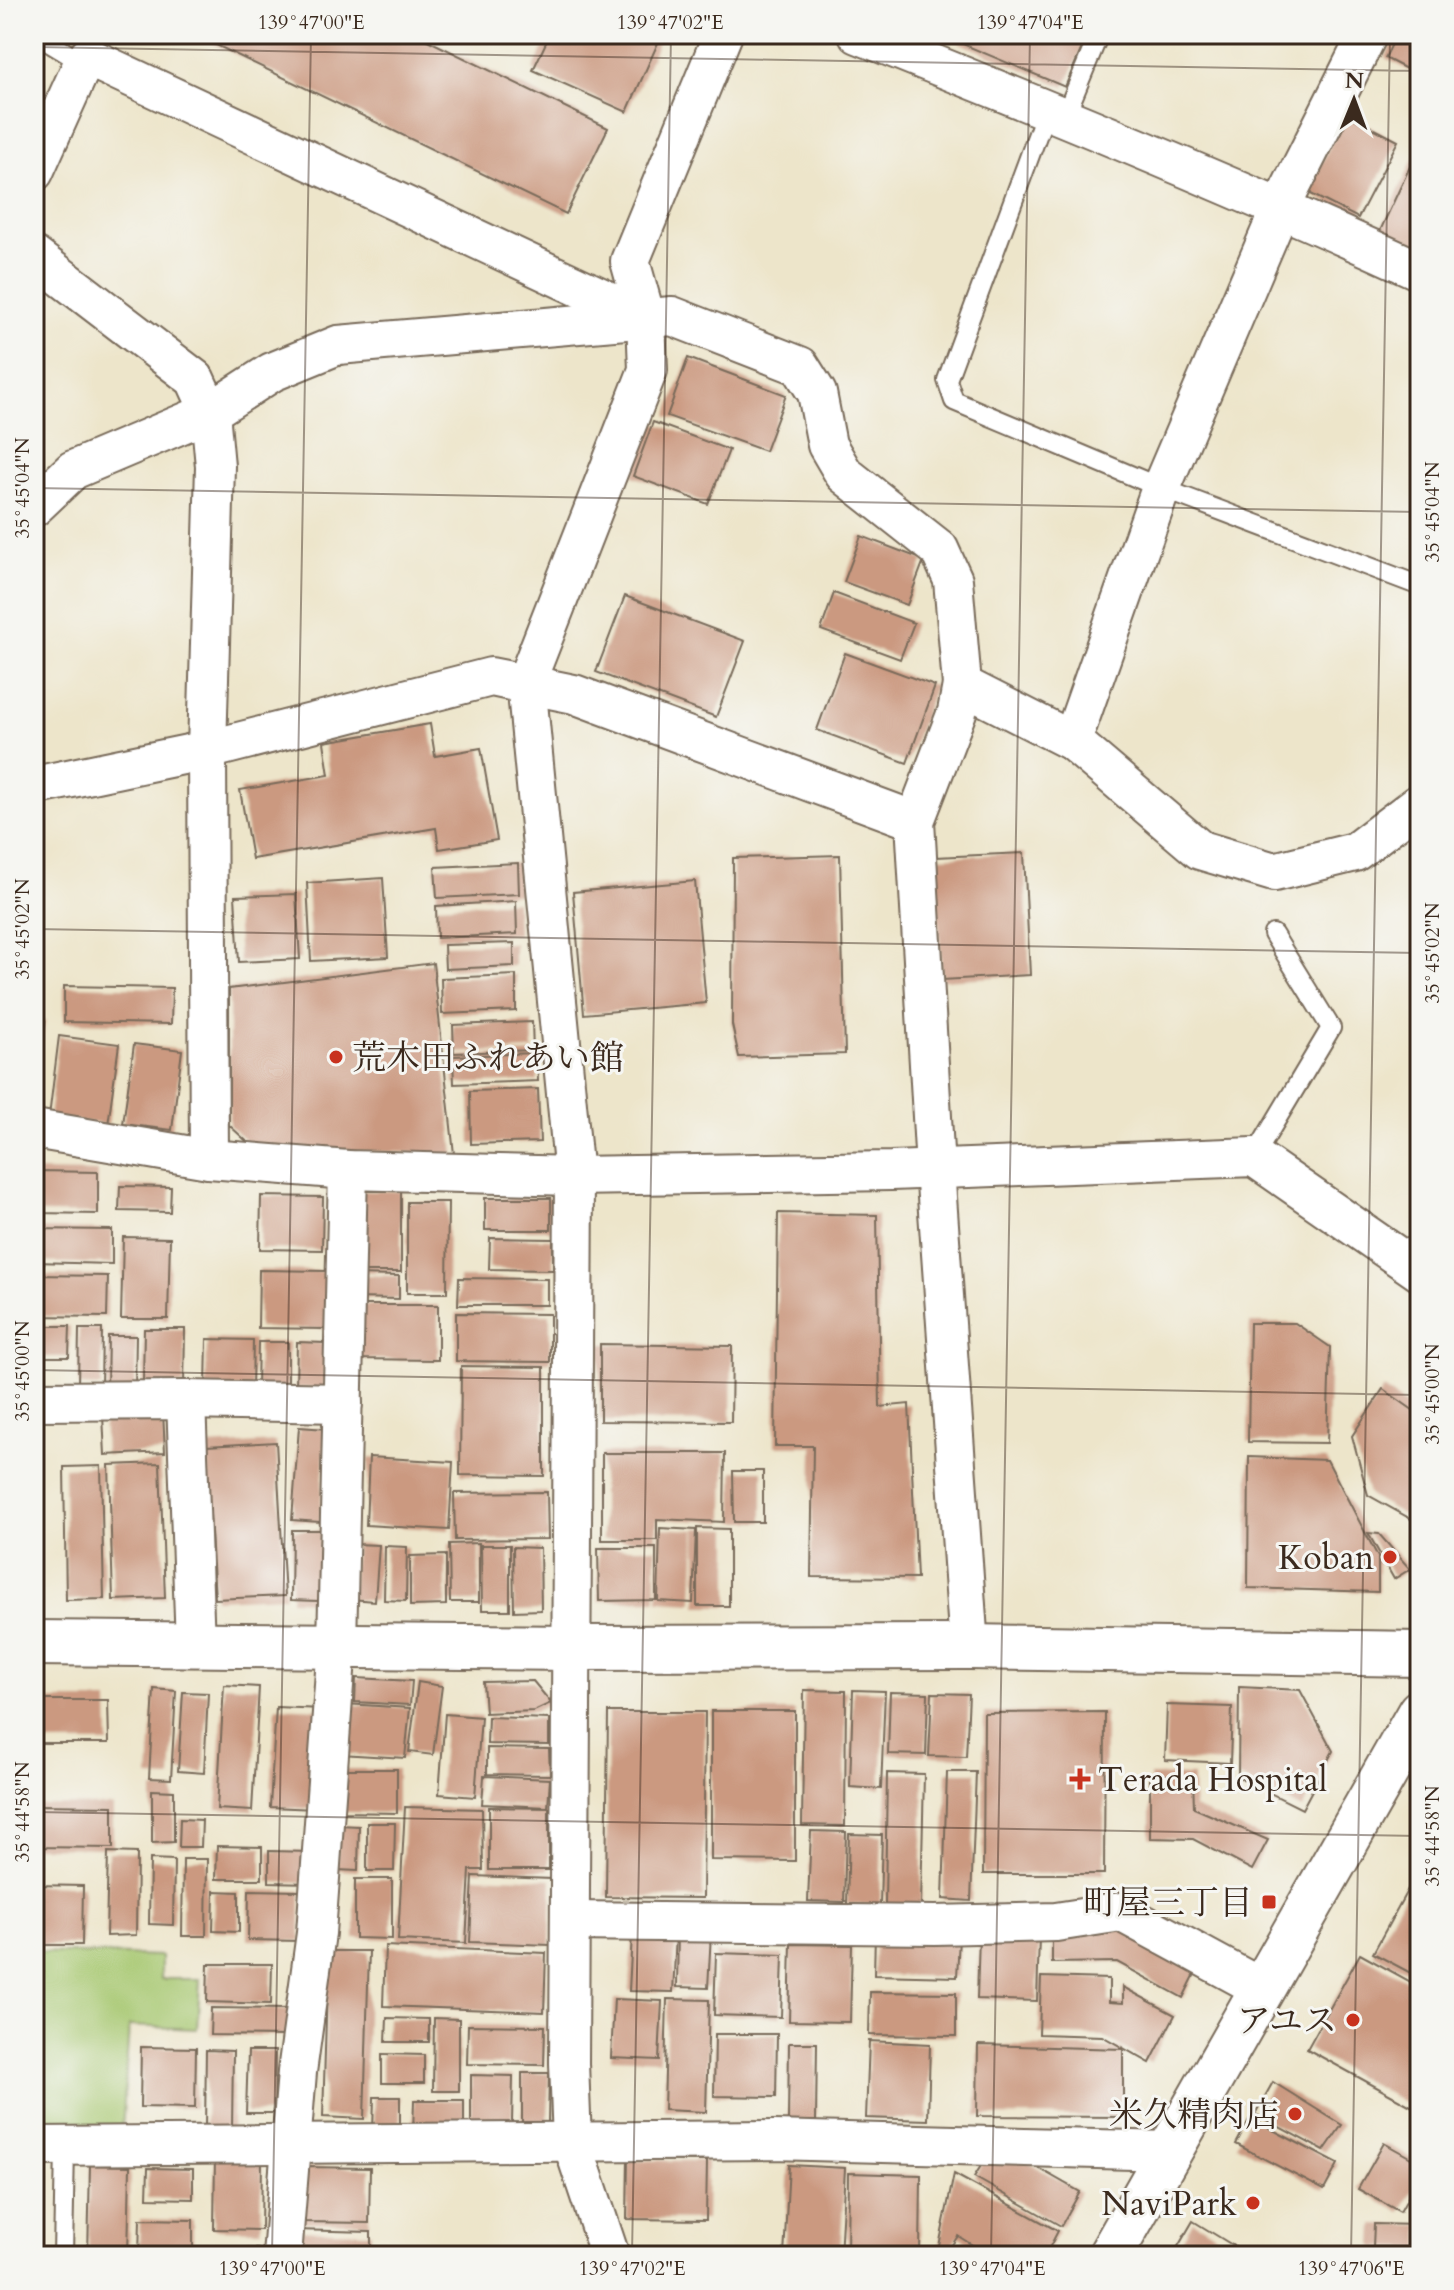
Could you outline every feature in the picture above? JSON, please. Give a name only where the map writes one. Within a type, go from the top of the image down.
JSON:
[{"type":"street","points":[[610,2256],[572,2142],[569,2063],[574,1176],[526,682],[648,370],[646,318],[630,261],[723,34]]},
{"type":"street","points":[[858,34],[1056,112],[1281,207],[1420,271]]},
{"type":"street","points":[[1072,741],[1161,488],[1281,207],[1368,34]]},
{"type":"street","points":[[34,172],[88,57],[646,318]]},
{"type":"street","points":[[34,256],[195,379],[210,412],[215,466],[207,750],[209,1159]]},
{"type":"street","points":[[34,507],[73,470],[210,412],[272,372],[338,345],[672,316],[800,366],[817,393],[827,445],[844,474],[939,549],[953,580],[962,685],[957,712],[915,821],[935,1169],[969,1647]]},
{"type":"street","points":[[34,786],[207,750],[491,677],[574,694],[915,821]]},
{"type":"street","points":[[962,685],[1072,741],[1200,850],[1274,872],[1355,852],[1418,804],[1420,806]]},
{"type":"street","points":[[34,1129],[209,1159],[348,1170],[574,1176],[935,1169],[1254,1157],[1420,1272]]},
{"type":"street","points":[[282,2256],[297,2072],[316,1933],[337,1644],[348,1170]]},
{"type":"street","points":[[186,1400],[195,1644]]},
{"type":"street","points":[[34,1401],[343,1403]]},
{"type":"street","points":[[34,1643],[571,1648],[969,1647],[1420,1654]]},
{"type":"street","points":[[1110,2256],[1420,1712]]},
{"type":"street","points":[[570,1921],[935,1925],[1056,1922],[1121,1912],[1263,1989]]},
{"type":"street","points":[[49,2146],[774,2140],[1169,2151]]},
{"type":"lane","points":[[35,34],[83,63]]},
{"type":"lane","points":[[1099,34],[1056,112],[947,380],[954,401],[1161,488],[1420,586]]},
{"type":"lane","points":[[1254,1157],[1331,1028],[1273,934]]},
{"type":"lane","points":[[49,2146],[63,2256]]},
{"type":"green space","points":[[34,1952],[161,1956],[161,1979],[200,1979],[197,2029],[129,2026],[122,2131],[34,2133]]},
{"type":"building","points":[[209,34],[415,34],[608,128],[566,214],[206,40]]},
{"type":"building","points":[[550,34],[662,34],[627,112],[533,70]]},
{"type":"building","points":[[939,34],[1088,34],[1065,87]]},
{"type":"building","points":[[1397,34],[1420,34],[1420,76],[1385,58]]},
{"type":"building","points":[[1346,114],[1398,141],[1358,218],[1307,192]]},
{"type":"building","points":[[1420,145],[1420,252],[1379,233]]},
{"type":"building","points":[[688,358],[786,395],[765,451],[667,416]]},
{"type":"building","points":[[653,422],[729,450],[708,504],[633,476]]},
{"type":"building","points":[[861,536],[924,560],[907,605],[844,582]]},
{"type":"building","points":[[834,593],[914,623],[900,659],[821,630]]},
{"type":"building","points":[[625,596],[745,641],[716,717],[596,672]]},
{"type":"building","points":[[845,653],[935,686],[907,763],[817,730]]},
{"type":"building","points":[[430,724],[435,756],[481,748],[497,840],[439,849],[436,828],[252,859],[240,790],[329,775],[324,742]]},
{"type":"building","points":[[1024,853],[1030,975],[942,980],[935,857]]},
{"type":"building","points":[[840,855],[845,1054],[739,1057],[732,1025],[733,858]]},
{"type":"building","points":[[518,863],[519,894],[437,898],[435,867]]},
{"type":"building","points":[[383,878],[388,957],[311,961],[307,883]]},
{"type":"building","points":[[695,881],[706,1003],[584,1014],[573,892]]},
{"type":"building","points":[[296,894],[300,959],[239,962],[235,896]]},
{"type":"building","points":[[516,901],[517,934],[437,938],[436,906]]},
{"type":"building","points":[[514,943],[514,966],[445,969],[444,945]]},
{"type":"building","name":"荒木田ふれあい館","points":[[433,963],[454,1154],[254,1148],[229,1125],[229,989]]},
{"type":"building","points":[[516,975],[516,1011],[442,1014],[441,978]]},
{"type":"building","points":[[64,986],[172,988],[171,1024],[64,1022]]},
{"type":"building","points":[[34,1020],[45,1021],[36,1086],[34,1085]]},
{"type":"building","points":[[532,1022],[533,1050],[454,1053],[453,1025]]},
{"type":"building","points":[[59,1036],[119,1044],[108,1125],[49,1117]]},
{"type":"building","points":[[134,1044],[182,1050],[172,1130],[123,1124]]},
{"type":"building","points":[[537,1053],[538,1081],[454,1084],[453,1056]]},
{"type":"building","points":[[538,1089],[540,1142],[471,1144],[470,1091]]},
{"type":"building","points":[[38,1171],[98,1172],[98,1214],[38,1213]]},
{"type":"building","points":[[120,1186],[171,1187],[170,1212],[119,1211]]},
{"type":"building","points":[[358,1191],[401,1191],[401,1272],[358,1272]]},
{"type":"building","points":[[261,1196],[323,1197],[322,1250],[260,1249]]},
{"type":"building","points":[[485,1198],[551,1198],[551,1230],[485,1230]]},
{"type":"building","points":[[407,1202],[448,1202],[447,1293],[407,1293]]},
{"type":"building","points":[[778,1213],[877,1215],[880,1407],[909,1404],[917,1578],[811,1577],[813,1446],[775,1446]]},
{"type":"building","points":[[34,1229],[112,1230],[112,1264],[34,1262]]},
{"type":"building","points":[[123,1237],[170,1238],[168,1319],[121,1319]]},
{"type":"building","points":[[490,1238],[553,1239],[553,1270],[489,1269]]},
{"type":"building","points":[[259,1270],[327,1271],[326,1329],[258,1328]]},
{"type":"building","points":[[34,1275],[108,1276],[107,1317],[34,1316]]},
{"type":"building","points":[[356,1275],[399,1276],[399,1299],[355,1298]]},
{"type":"building","points":[[459,1278],[547,1279],[547,1305],[458,1305]]},
{"type":"building","points":[[354,1305],[438,1305],[438,1360],[354,1359]]},
{"type":"building","points":[[456,1313],[550,1314],[550,1362],[456,1361]]},
{"type":"building","points":[[1250,1323],[1295,1323],[1330,1347],[1327,1443],[1248,1442]]},
{"type":"building","points":[[34,1326],[70,1326],[69,1357],[34,1357]]},
{"type":"building","points":[[79,1329],[102,1329],[101,1387],[78,1386]]},
{"type":"building","points":[[144,1329],[185,1329],[184,1385],[143,1384]]},
{"type":"building","points":[[108,1336],[136,1336],[135,1391],[107,1391]]},
{"type":"building","points":[[207,1339],[253,1340],[252,1389],[206,1388]]},
{"type":"building","points":[[258,1342],[288,1342],[288,1388],[257,1388]]},
{"type":"building","points":[[297,1342],[325,1343],[324,1388],[296,1388]]},
{"type":"building","points":[[600,1344],[732,1346],[731,1422],[600,1421]]},
{"type":"building","points":[[461,1366],[544,1367],[544,1476],[460,1475]]},
{"type":"building","points":[[1383,1389],[1420,1415],[1420,1524],[1368,1495],[1352,1436]]},
{"type":"building","points":[[163,1412],[165,1452],[105,1455],[103,1415]]},
{"type":"building","points":[[299,1427],[326,1429],[320,1522],[292,1520]]},
{"type":"building","points":[[276,1442],[285,1596],[215,1599],[206,1446]]},
{"type":"building","points":[[602,1453],[725,1453],[724,1522],[657,1519],[657,1540],[602,1540]]},
{"type":"building","points":[[369,1457],[453,1462],[449,1530],[366,1525]]},
{"type":"building","points":[[1249,1457],[1327,1460],[1378,1557],[1378,1592],[1248,1588]]},
{"type":"building","points":[[160,1463],[165,1598],[113,1600],[109,1465]]},
{"type":"building","points":[[101,1466],[104,1599],[66,1600],[64,1467]]},
{"type":"building","points":[[733,1471],[763,1471],[763,1522],[734,1522]]},
{"type":"building","points":[[547,1492],[548,1539],[455,1540],[454,1493]]},
{"type":"building","points":[[660,1528],[696,1530],[693,1603],[658,1601]]},
{"type":"building","points":[[697,1528],[729,1529],[729,1606],[697,1606]]},
{"type":"building","points":[[292,1530],[320,1530],[319,1601],[291,1600]]},
{"type":"building","points":[[1368,1533],[1379,1534],[1410,1569],[1394,1579]]},
{"type":"building","points":[[479,1543],[479,1602],[450,1602],[449,1544]]},
{"type":"building","points":[[355,1544],[379,1545],[375,1601],[351,1599]]},
{"type":"building","points":[[481,1545],[510,1545],[510,1610],[482,1610]]},
{"type":"building","points":[[385,1546],[407,1547],[406,1601],[384,1600]]},
{"type":"building","points":[[513,1547],[540,1548],[541,1610],[514,1611]]},
{"type":"building","points":[[598,1548],[656,1548],[656,1600],[599,1601]]},
{"type":"building","points":[[446,1555],[446,1605],[410,1606],[410,1556]]},
{"type":"building","points":[[356,1678],[412,1681],[410,1705],[355,1702]]},
{"type":"building","points":[[533,1681],[551,1703],[534,1711],[485,1713],[483,1682]]},
{"type":"building","points":[[418,1682],[442,1686],[433,1755],[409,1752]]},
{"type":"building","points":[[224,1685],[259,1687],[252,1811],[217,1809]]},
{"type":"building","points":[[1239,1687],[1300,1690],[1333,1751],[1302,1809],[1238,1777]]},
{"type":"building","points":[[154,1689],[176,1691],[171,1779],[149,1778]]},
{"type":"building","points":[[804,1690],[846,1691],[845,1826],[802,1825]]},
{"type":"building","points":[[853,1690],[885,1691],[881,1789],[850,1787]]},
{"type":"building","points":[[183,1692],[208,1693],[204,1773],[178,1771]]},
{"type":"building","points":[[890,1692],[928,1693],[926,1755],[888,1754]]},
{"type":"building","points":[[932,1693],[969,1694],[966,1757],[929,1756]]},
{"type":"building","points":[[34,1700],[108,1700],[109,1743],[34,1743]]},
{"type":"building","points":[[345,1704],[410,1708],[405,1758],[341,1754]]},
{"type":"building","points":[[1167,1705],[1232,1707],[1230,1763],[1165,1760]]},
{"type":"building","points":[[276,1707],[322,1709],[316,1809],[270,1807]]},
{"type":"building","points":[[711,1711],[795,1711],[795,1861],[711,1860]]},
{"type":"building","points":[[608,1712],[705,1712],[703,1898],[606,1897]]},
{"type":"building","points":[[1105,1712],[1104,1874],[983,1874],[984,1713]]},
{"type":"building","points":[[445,1714],[481,1717],[475,1797],[439,1794]]},
{"type":"building","points":[[488,1717],[549,1719],[549,1745],[487,1744]]},
{"type":"building","points":[[487,1748],[549,1749],[550,1775],[487,1774]]},
{"type":"building","points":[[344,1769],[397,1769],[397,1813],[343,1812]]},
{"type":"building","points":[[947,1772],[976,1772],[971,1901],[943,1899]]},
{"type":"building","points":[[887,1773],[924,1774],[921,1905],[885,1905]]},
{"type":"building","points":[[1150,1775],[1193,1776],[1194,1808],[1268,1840],[1252,1870],[1193,1839],[1150,1838]]},
{"type":"building","points":[[484,1776],[550,1779],[548,1807],[482,1804]]},
{"type":"building","points":[[152,1790],[174,1791],[174,1842],[152,1843]]},
{"type":"building","points":[[34,1805],[113,1806],[113,1848],[34,1847]]},
{"type":"building","points":[[405,1807],[482,1809],[483,1870],[470,1870],[466,1943],[398,1940]]},
{"type":"building","points":[[489,1807],[549,1808],[549,1870],[489,1870]]},
{"type":"building","points":[[180,1819],[202,1820],[201,1847],[179,1847]]},
{"type":"building","points":[[367,1823],[395,1823],[394,1871],[367,1871]]},
{"type":"building","points":[[338,1825],[359,1826],[358,1871],[337,1870]]},
{"type":"building","points":[[811,1831],[846,1832],[844,1902],[808,1901]]},
{"type":"building","points":[[849,1834],[882,1835],[880,1905],[847,1904]]},
{"type":"building","points":[[217,1846],[262,1847],[262,1879],[216,1879]]},
{"type":"building","points":[[269,1851],[311,1852],[310,1883],[269,1882]]},
{"type":"building","points":[[108,1852],[137,1853],[136,1935],[106,1936]]},
{"type":"building","points":[[150,1859],[174,1860],[173,1925],[149,1924]]},
{"type":"building","points":[[183,1859],[207,1859],[206,1936],[182,1936]]},
{"type":"building","points":[[1420,1867],[1420,1978],[1373,1953]]},
{"type":"building","points":[[473,1876],[552,1879],[550,1945],[470,1942]]},
{"type":"building","points":[[355,1879],[392,1879],[392,1939],[355,1938]]},
{"type":"building","points":[[34,1885],[83,1886],[82,1945],[34,1945]]},
{"type":"building","points":[[249,1890],[301,1891],[301,1941],[248,1940]]},
{"type":"building","points":[[214,1891],[239,1892],[239,1932],[213,1931]]},
{"type":"building","points":[[1052,1929],[1123,1929],[1198,1968],[1183,1998],[1117,1962],[1052,1963]]},
{"type":"building","points":[[678,1931],[711,1933],[708,1988],[677,1987]]},
{"type":"building","points":[[632,1934],[676,1935],[673,1992],[629,1991]]},
{"type":"building","points":[[875,1934],[959,1937],[957,1977],[874,1975]]},
{"type":"building","points":[[979,1935],[1039,1937],[1037,2001],[977,1999]]},
{"type":"building","points":[[791,1944],[852,1945],[850,2022],[789,2021]]},
{"type":"building","points":[[385,1946],[546,1953],[544,2012],[383,2006]]},
{"type":"building","points":[[328,1951],[369,1951],[364,2119],[323,2117]]},
{"type":"building","points":[[716,1953],[783,1955],[781,2017],[714,2015]]},
{"type":"building","points":[[1360,1954],[1420,1987],[1420,2111],[1307,2049]]},
{"type":"building","points":[[208,1964],[272,1964],[271,2004],[207,2002]]},
{"type":"building","points":[[1041,1977],[1109,1979],[1109,2002],[1123,2003],[1123,1987],[1175,2015],[1150,2063],[1102,2036],[1039,2034]]},
{"type":"building","points":[[870,1992],[956,1993],[956,2036],[869,2035]]},
{"type":"building","points":[[614,1999],[662,2001],[659,2060],[611,2058]]},
{"type":"building","points":[[667,1999],[709,2000],[706,2112],[664,2110]]},
{"type":"building","points":[[211,2008],[290,2009],[290,2036],[210,2035]]},
{"type":"building","points":[[387,2018],[429,2019],[429,2042],[386,2042]]},
{"type":"building","points":[[434,2018],[459,2019],[459,2091],[433,2091]]},
{"type":"building","points":[[468,2025],[545,2026],[544,2065],[467,2064]]},
{"type":"building","points":[[715,2034],[777,2034],[776,2097],[714,2096]]},
{"type":"building","points":[[869,2041],[930,2044],[928,2120],[866,2118]]},
{"type":"building","points":[[789,2043],[817,2043],[816,2121],[788,2121]]},
{"type":"building","points":[[978,2045],[1123,2049],[1123,2117],[977,2116]]},
{"type":"building","points":[[141,2047],[196,2048],[195,2108],[140,2107]]},
{"type":"building","points":[[206,2050],[233,2051],[232,2130],[205,2129]]},
{"type":"building","points":[[248,2051],[275,2051],[274,2113],[246,2113]]},
{"type":"building","points":[[382,2054],[424,2055],[424,2083],[382,2083]]},
{"type":"building","points":[[522,2073],[549,2073],[548,2124],[522,2125]]},
{"type":"building","points":[[471,2075],[513,2076],[512,2123],[471,2123]]},
{"type":"building","points":[[1273,2082],[1342,2125],[1324,2151],[1255,2114]]},
{"type":"building","points":[[374,2097],[400,2097],[400,2133],[373,2132]]},
{"type":"building","points":[[414,2100],[464,2100],[464,2136],[413,2135]]},
{"type":"building","points":[[1250,2118],[1338,2164],[1324,2190],[1236,2144]]},
{"type":"building","points":[[1384,2143],[1420,2163],[1420,2176],[1400,2212],[1358,2189]]},
{"type":"building","points":[[215,2157],[262,2158],[261,2230],[214,2229]]},
{"type":"building","points":[[628,2160],[707,2161],[706,2220],[627,2219]]},
{"type":"building","points":[[1024,2160],[1080,2192],[1061,2226],[974,2177],[984,2161]]},
{"type":"building","points":[[90,2165],[130,2166],[128,2256],[88,2256]]},
{"type":"building","points":[[789,2165],[845,2168],[840,2256],[784,2256]]},
{"type":"building","points":[[303,2167],[370,2168],[369,2223],[302,2222]]},
{"type":"building","points":[[148,2168],[193,2169],[193,2199],[147,2198]]},
{"type":"building","points":[[848,2173],[921,2175],[920,2256],[847,2256]]},
{"type":"building","points":[[954,2174],[1058,2231],[1045,2256],[990,2256],[958,2236],[947,2252],[939,2246]]},
{"type":"building","points":[[140,2219],[193,2220],[193,2256],[139,2256]]},
{"type":"building","points":[[1193,2221],[1250,2256],[1186,2256],[1176,2250]]},
{"type":"building","points":[[1374,2224],[1420,2225],[1420,2248],[1373,2247]]},
{"type":"building","points":[[294,2230],[371,2232],[371,2256],[294,2256]]},
{"type":"building","points":[[958,2247],[975,2256],[953,2256]]},
{"type":"building","points":[[204,2248],[258,2249],[258,2256],[204,2256]]},
{"type":"building","points":[[1374,2248],[1420,2251],[1420,2256],[1374,2256]]},
{"type":"place","name":"荒木田ふれあい館","points":[[336,1057]]},
{"type":"place","name":"Koban","points":[[1390,1557]]},
{"type":"place","name":"Terada Hospital","points":[[1080,1779]]},
{"type":"place","name":"町屋三丁目","points":[[1269,1902]]},
{"type":"place","name":"アユス","points":[[1353,2020]]},
{"type":"place","name":"米久精肉店","points":[[1295,2114]]},
{"type":"place","name":"NaviPark","points":[[1253,2203]]}]
